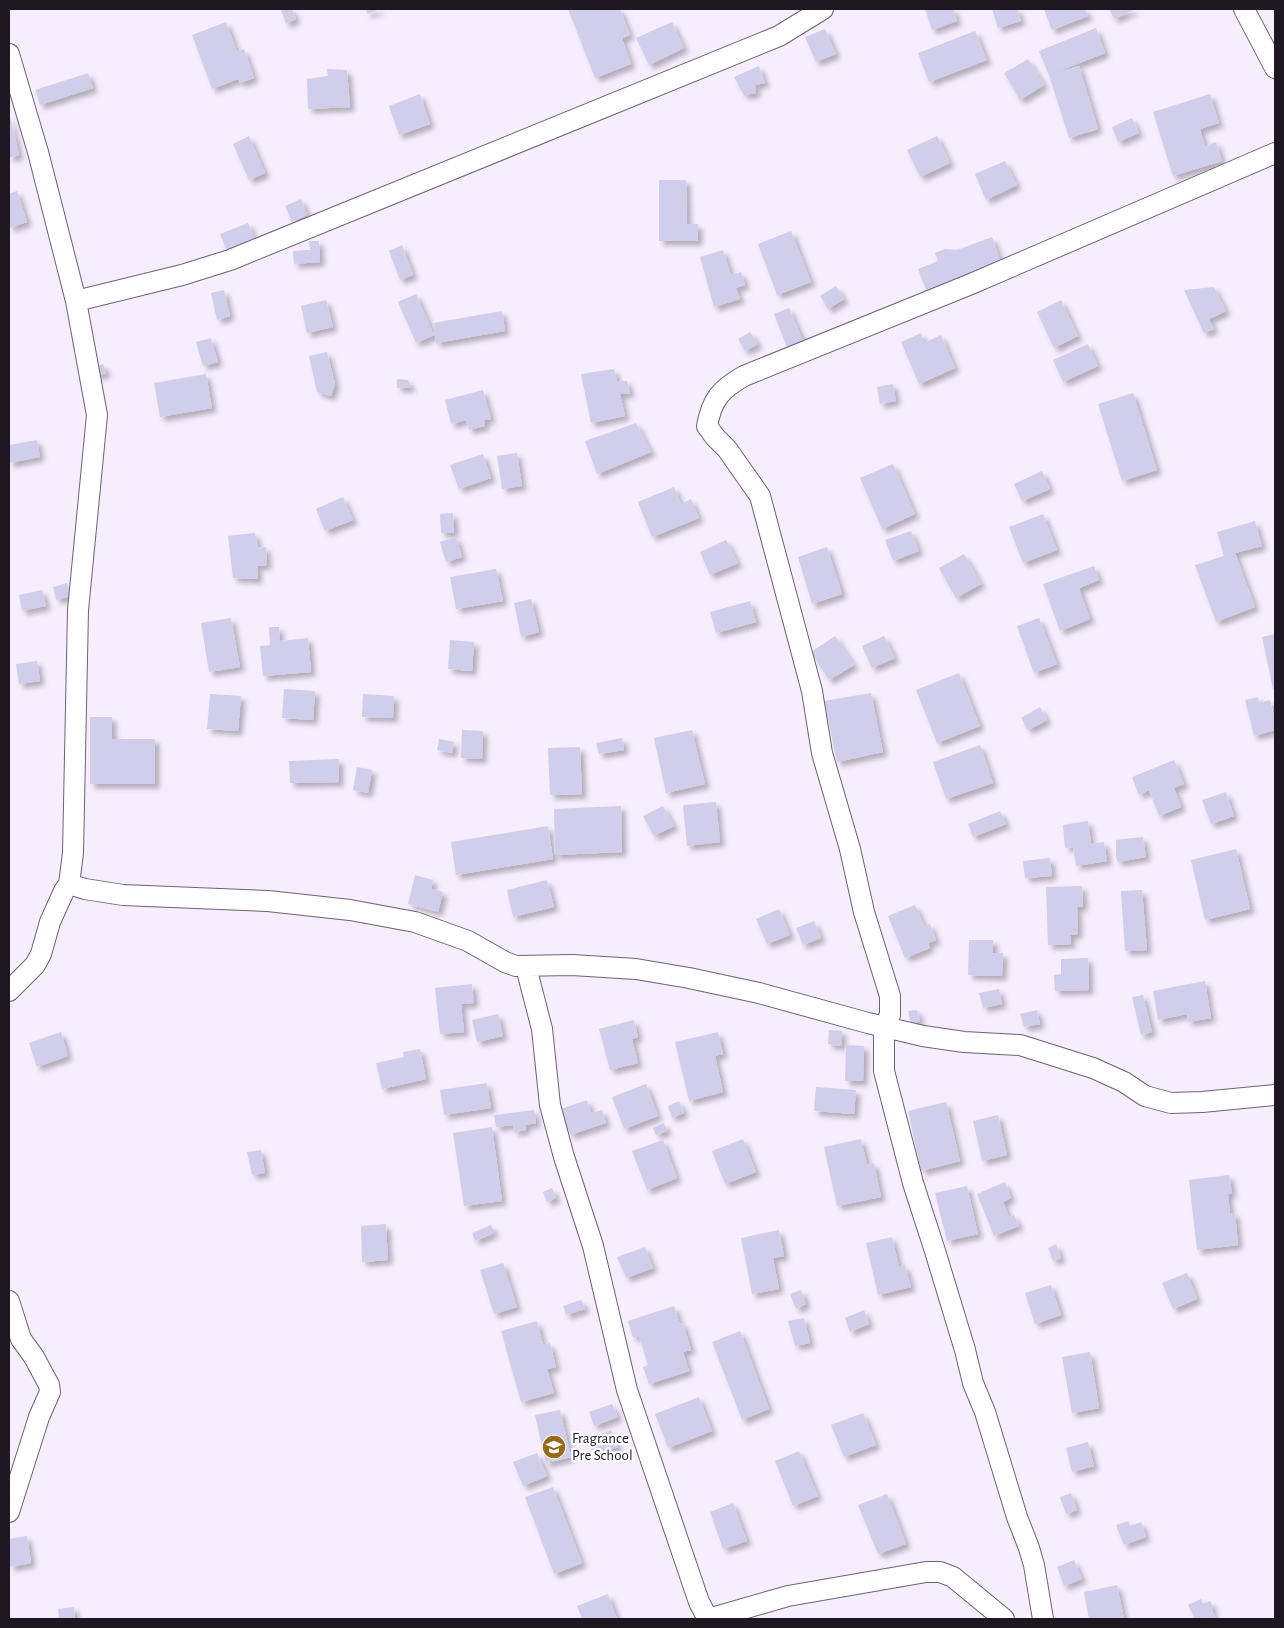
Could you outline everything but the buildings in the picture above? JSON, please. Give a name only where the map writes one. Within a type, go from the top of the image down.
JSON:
[{"type":"street","points":[[76,300],[182,275],[230,260],[779,36],[823,9]]},
{"type":"street","points":[[1244,9],[1275,68]]},
{"type":"street","points":[[9,54],[38,152],[76,300],[97,415],[78,610],[73,853],[69,884],[50,922],[41,954],[35,966],[9,991]]},
{"type":"street","points":[[1044,1619],[1029,1548],[1017,1517],[985,1412],[972,1383],[965,1350],[938,1259],[912,1183],[884,1070],[884,1026],[890,1015],[890,996],[864,912],[850,849],[822,753],[812,690],[760,496],[727,449],[707,426],[716,398],[727,386],[744,376],[980,280],[1275,153]]},
{"type":"street","points":[[69,884],[85,889],[123,895],[268,901],[350,910],[415,922],[468,942],[516,966],[572,965],[627,969],[680,976],[768,995],[923,1036],[964,1042],[1020,1045],[1093,1068],[1124,1082],[1145,1096],[1171,1103],[1275,1095]]},
{"type":"street","points":[[526,967],[542,1029],[550,1104],[564,1158],[594,1246],[627,1390],[699,1602],[707,1619],[788,1596],[926,1572],[940,1572],[953,1577],[1004,1619]]},
{"type":"street","points":[[9,1301],[21,1339],[34,1357],[49,1385],[50,1392],[39,1417],[9,1512]]},
{"type":"place","name":"Fragrance Pre School","points":[[554,1447]]}]
